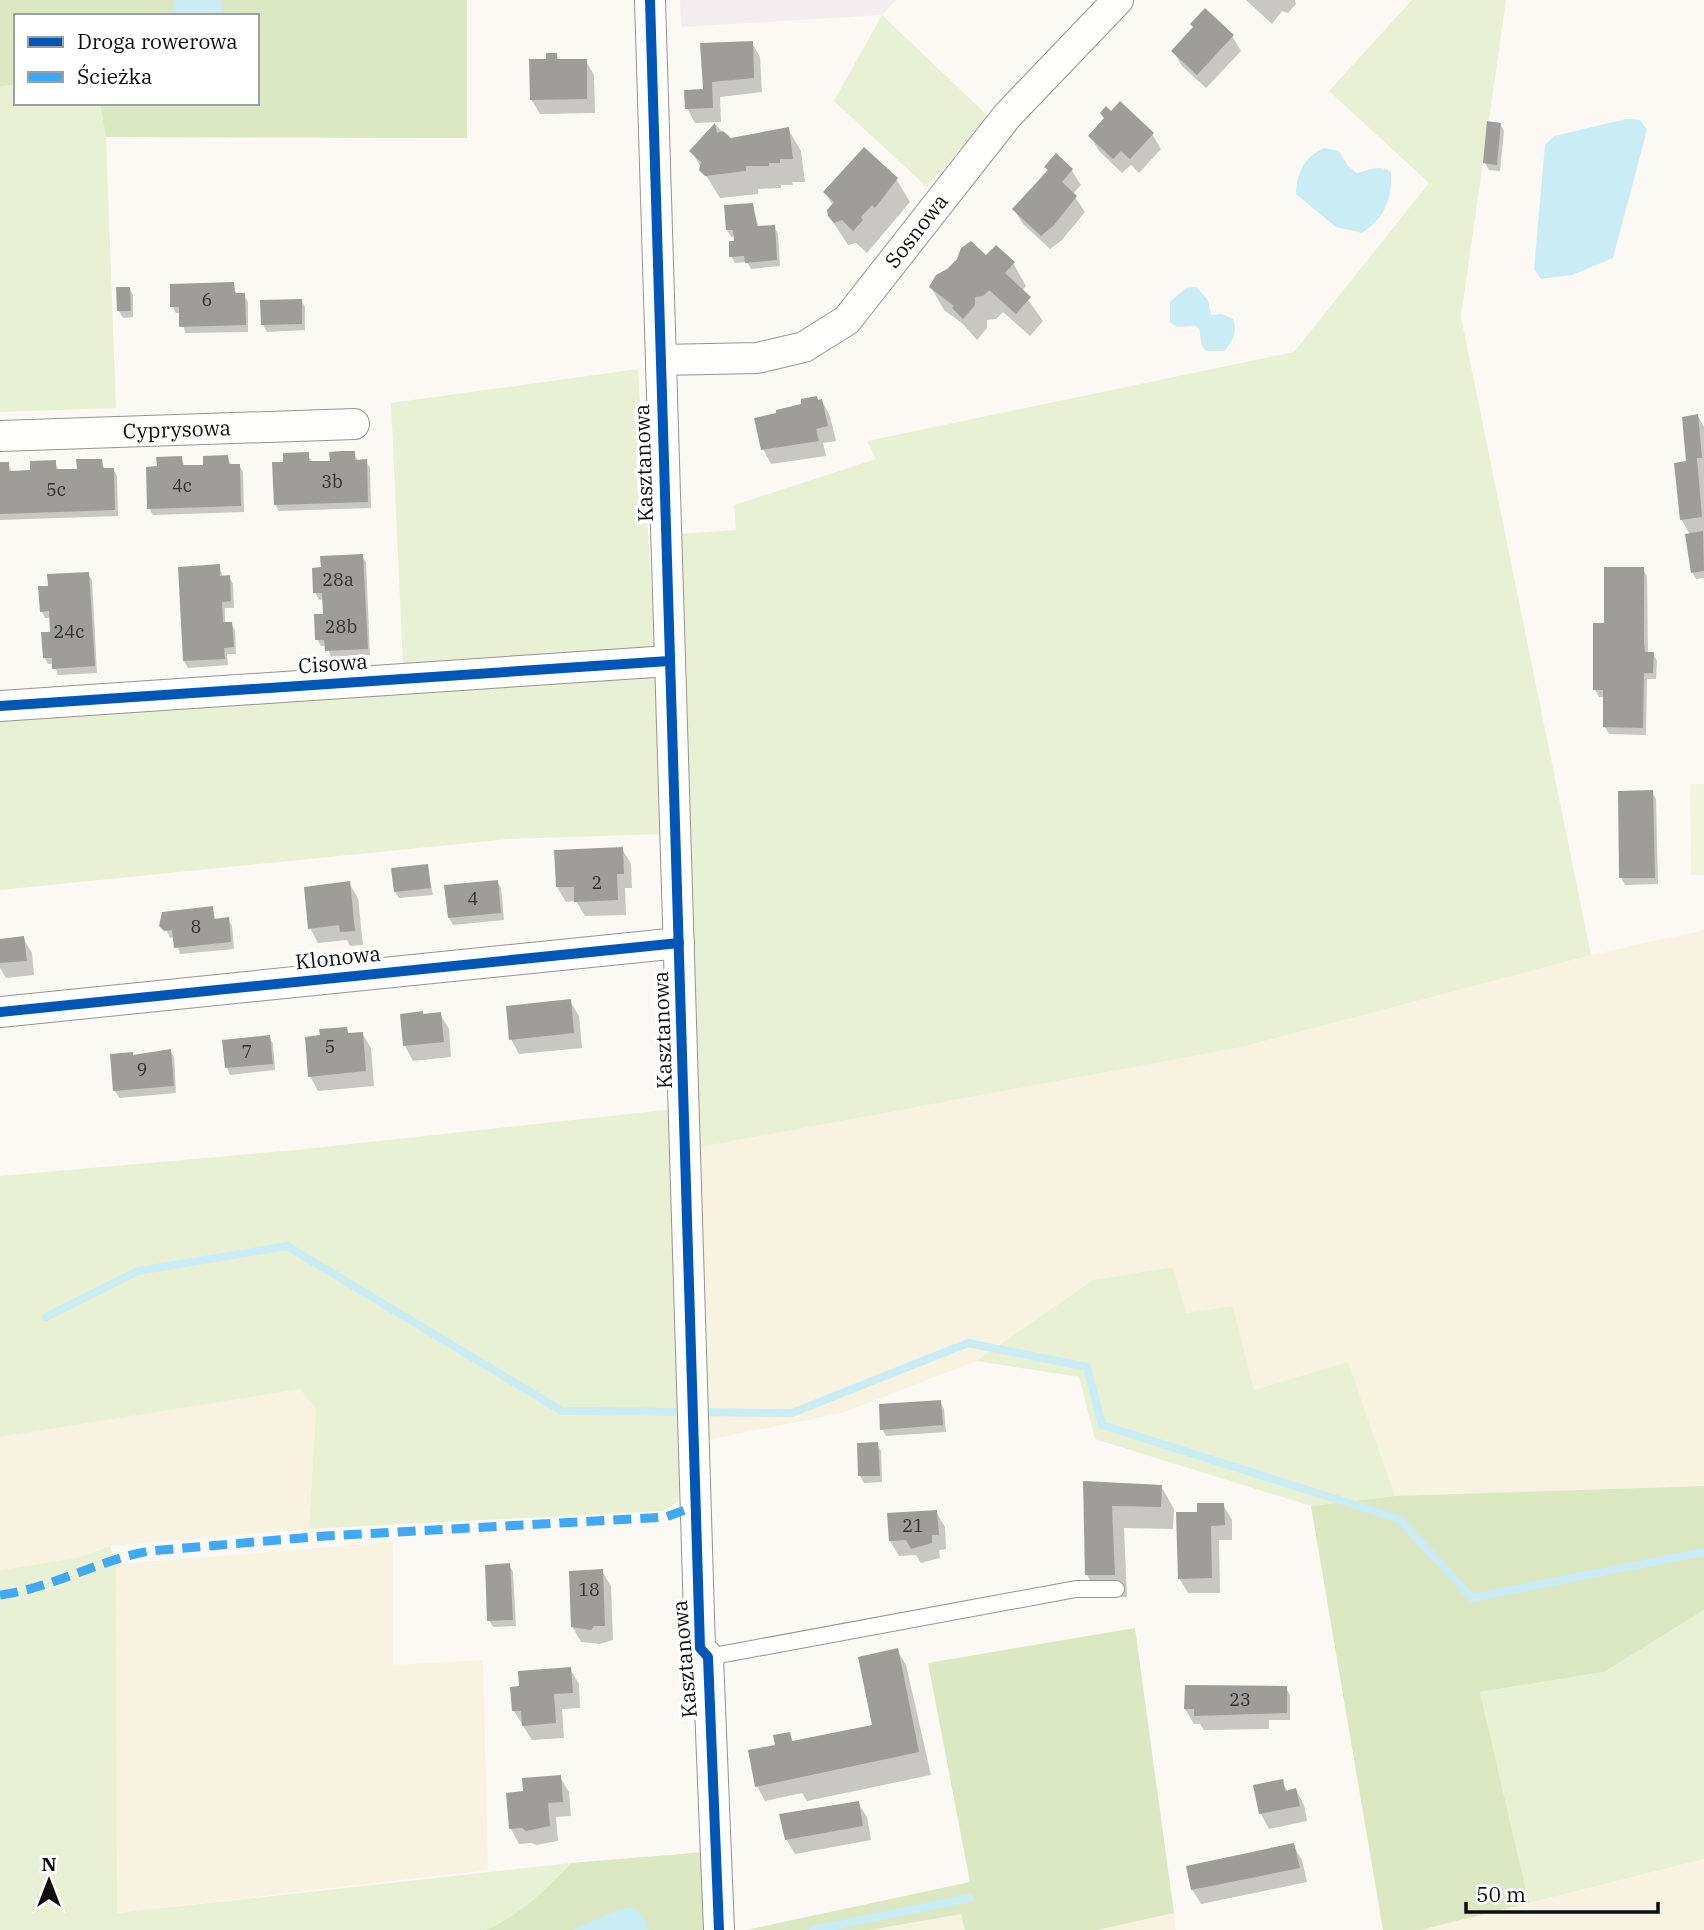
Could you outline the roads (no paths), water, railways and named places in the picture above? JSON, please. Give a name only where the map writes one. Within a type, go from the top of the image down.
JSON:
[{"type":"street","name":"Kasztanowa","points":[[650,0],[700,1648],[708,1657],[719,1930]]},
{"type":"street","name":"Sosnowa","points":[[661,360],[757,358],[804,347],[848,320],[1007,116],[1118,0]]},
{"type":"street","name":"Cyprysowa","points":[[0,436],[354,424]]},
{"type":"street","name":"Cisowa","points":[[0,706],[669,661]]},
{"type":"street","name":"Klonowa","points":[[0,1012],[679,943]]},
{"type":"lane","points":[[708,1657],[1076,1589],[1116,1589]]},
{"type":"water","points":[[175,0],[221,0],[223,14],[171,14]]},
{"type":"water","points":[[1626,119],[1640,120],[1647,130],[1613,258],[1572,275],[1541,279],[1534,269],[1545,145],[1554,136]]},
{"type":"water","points":[[1324,148],[1339,151],[1348,166],[1357,173],[1379,168],[1391,172],[1386,207],[1376,221],[1362,233],[1336,227],[1296,194],[1303,166],[1317,151]]},
{"type":"water","points":[[1196,287],[1208,300],[1211,315],[1222,314],[1233,319],[1234,336],[1224,351],[1206,351],[1202,346],[1199,329],[1195,326],[1177,327],[1170,322],[1170,302],[1186,288]]},
{"type":"water","points":[[632,1907],[643,1916],[649,1930],[572,1930],[618,1910]]},
{"type":"waterway","points":[[46,1317],[138,1271],[287,1246],[562,1411],[687,1412]]},
{"type":"waterway","points":[[700,1412],[792,1413],[968,1343],[1087,1367],[1102,1425],[1399,1519],[1472,1598],[1704,1552]]},
{"type":"waterway","points":[[813,1930],[970,1898]]}]
